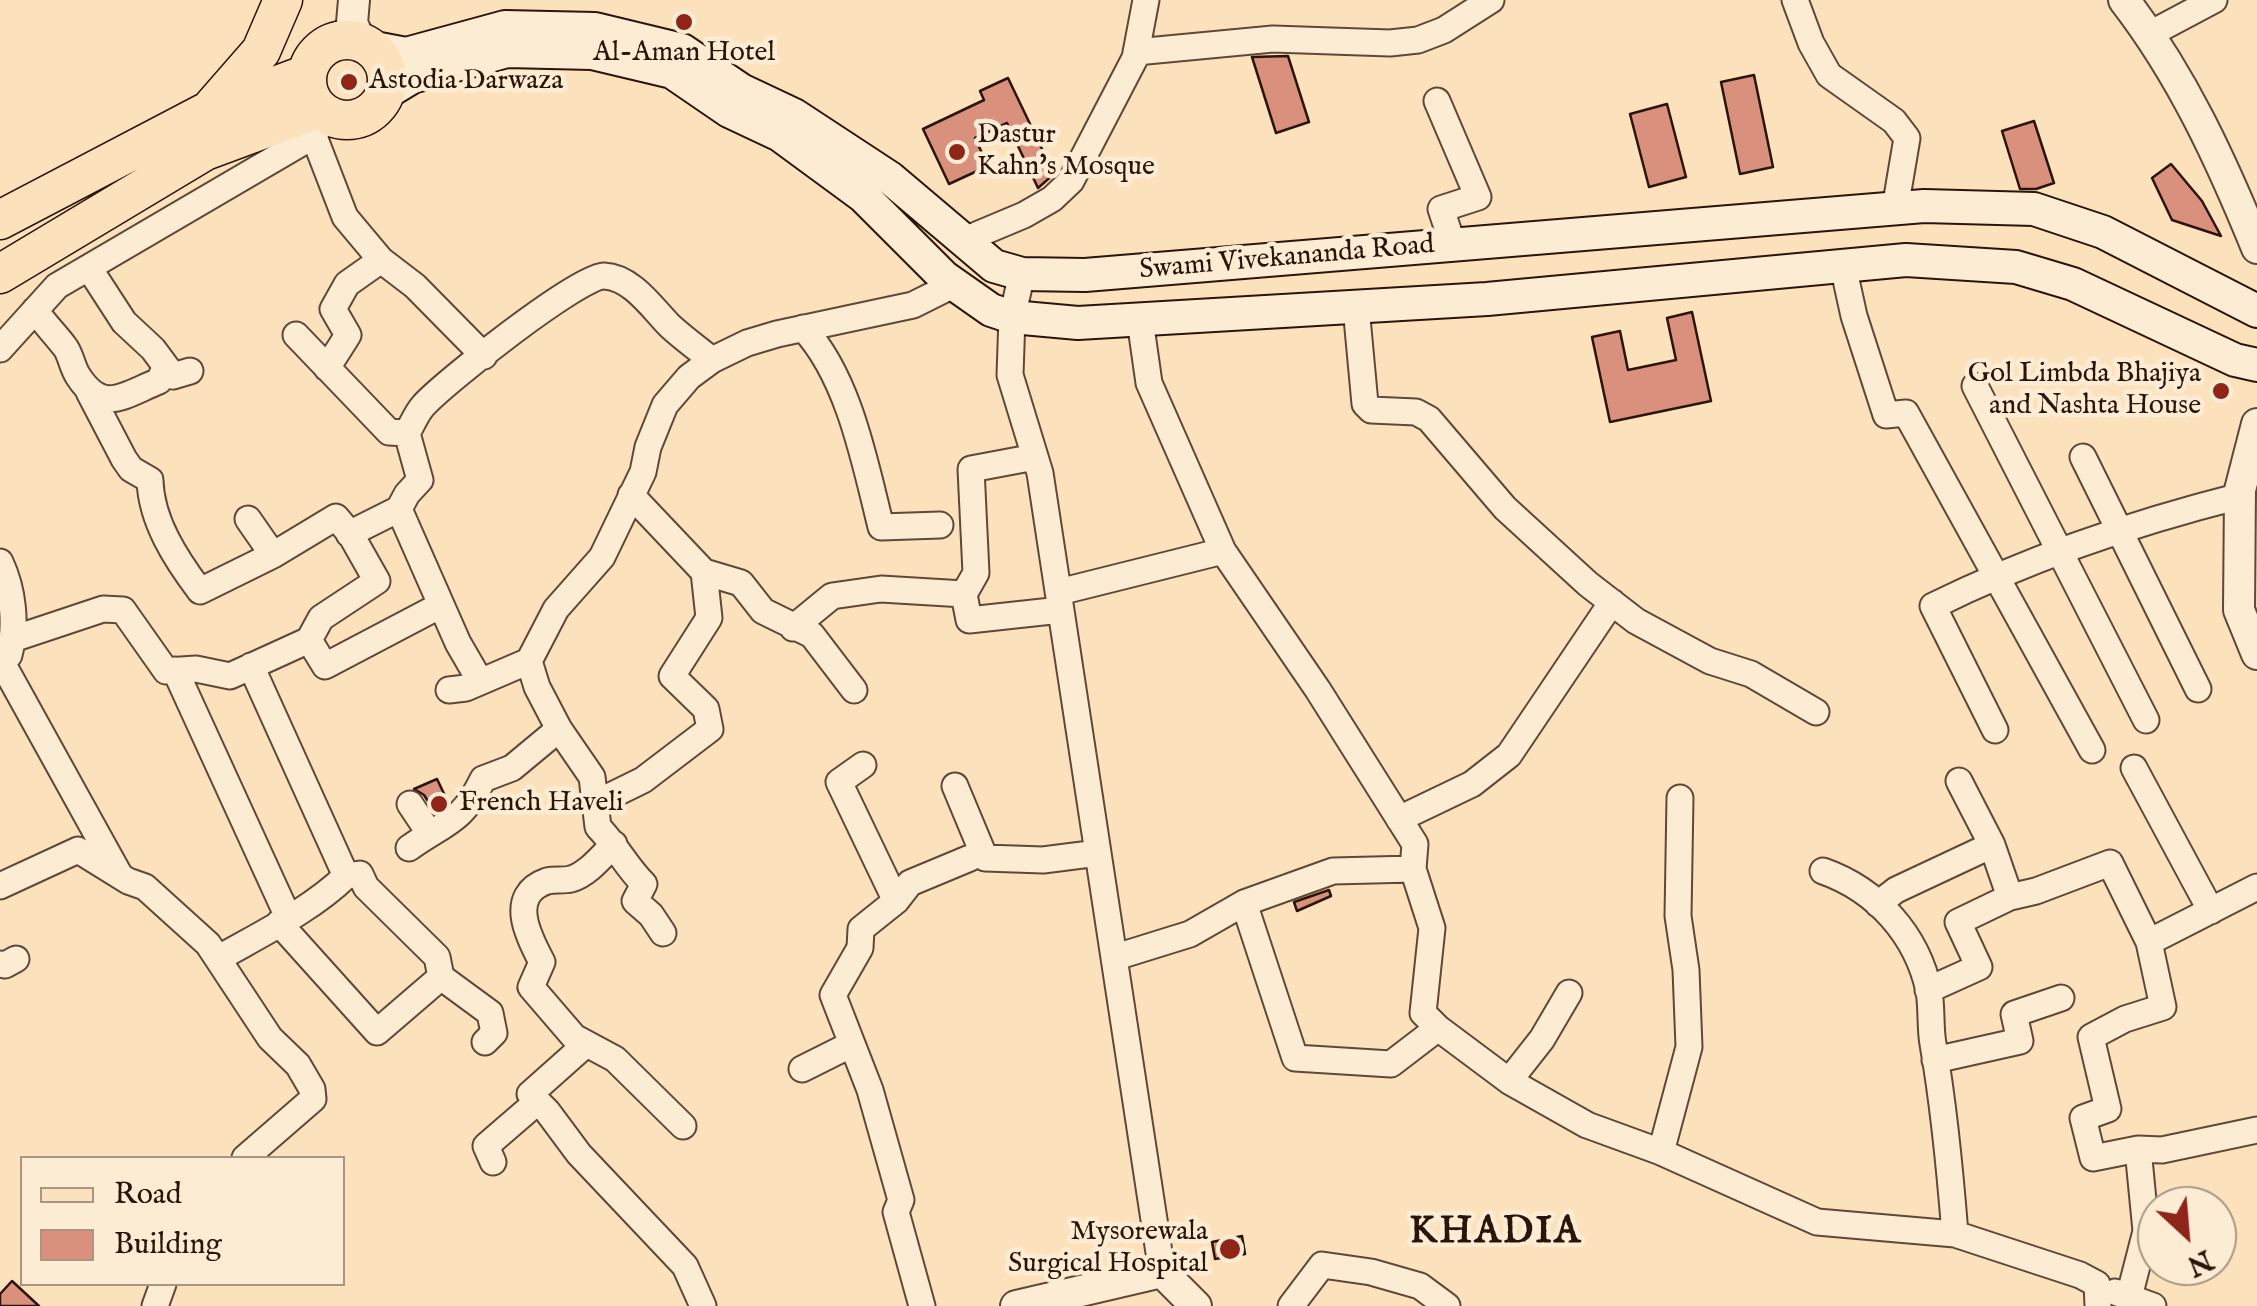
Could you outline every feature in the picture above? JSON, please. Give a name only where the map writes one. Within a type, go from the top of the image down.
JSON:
[{"type":"main road","points":[[284,0],[316,98]]},
{"type":"main road","points":[[208,111],[261,51],[284,0]]},
{"type":"main road","name":"Swami Vivekananda Road","points":[[365,45],[406,54],[505,26],[595,29],[682,50],[741,90],[794,115],[890,178],[994,266],[1022,274],[1085,276],[1895,209],[2034,209],[2103,232],[2257,311]]},
{"type":"main road","points":[[316,98],[326,46],[340,41],[365,45],[384,65],[384,94]]},
{"type":"main road","points":[[0,220],[208,111],[316,98],[358,119],[370,112],[384,94],[412,77],[507,50],[592,52],[672,72],[730,111],[780,135],[864,196],[955,284],[991,310],[1012,317],[1078,323],[1486,299],[1906,260],[2016,267],[2073,284],[2235,360],[2257,365]]},
{"type":"main road","points":[[0,274],[205,151],[316,98]]},
{"type":"street","points":[[354,0],[352,24],[365,45]]},
{"type":"street","points":[[962,242],[1024,215],[1052,199],[1071,181],[1136,52],[1146,0]]},
{"type":"street","points":[[1136,52],[1273,39],[1390,43],[1418,40],[1444,30],[1491,0]]},
{"type":"street","points":[[1795,0],[1829,74],[1894,121],[1907,138],[1895,209]]},
{"type":"street","points":[[2124,0],[2150,34],[2222,162],[2257,248]]},
{"type":"street","points":[[2150,34],[2214,0]]},
{"type":"street","points":[[316,98],[345,217],[381,260],[415,286],[484,356]]},
{"type":"street","points":[[0,349],[57,286],[303,142],[316,98]]},
{"type":"street","points":[[1438,101],[1478,197],[1441,209],[1453,245]]},
{"type":"street","points":[[327,368],[348,336],[333,310],[347,284],[381,260]]},
{"type":"street","points":[[1844,266],[1854,316],[1886,415],[1906,413],[2092,750]]},
{"type":"street","points":[[89,268],[124,322],[177,370],[116,399],[102,400],[89,392]]},
{"type":"street","points":[[1022,274],[1012,317],[1010,375],[1035,457],[1060,601],[1162,1272],[1196,1306]]},
{"type":"street","points":[[349,534],[399,509],[406,494],[420,480],[407,433],[422,407],[587,280],[604,276],[648,300],[670,326],[712,360]]},
{"type":"street","points":[[449,690],[466,688],[530,661],[556,608],[602,558],[643,472],[665,404],[689,377],[712,360],[747,343],[914,305],[955,284]]},
{"type":"street","points":[[1356,307],[1365,404],[1381,413],[1416,412],[1428,419],[1505,508],[1636,621],[1710,662],[1751,674],[1816,712]]},
{"type":"street","points":[[14,638],[103,609],[123,610],[166,670],[196,669],[230,676],[309,640],[321,618],[377,581],[336,517],[201,598],[164,533],[151,501],[150,480],[124,460],[75,372],[66,348],[35,310]]},
{"type":"street","points":[[1140,320],[1149,383],[1223,551],[1318,690],[1415,844],[1413,869],[1432,928],[1423,1013],[1438,1028],[1509,1081],[1587,1125],[1661,1152],[1816,1222],[1955,1234],[2080,1274],[2098,1295],[2141,1302],[2146,1231],[2138,1149]]},
{"type":"street","points":[[803,328],[821,348],[859,438],[881,527],[940,525]]},
{"type":"street","points":[[296,335],[389,432],[407,433]]},
{"type":"street","points":[[1975,386],[2146,720]]},
{"type":"street","points":[[2257,424],[2240,496],[2239,610],[2257,654]]},
{"type":"street","points":[[2082,456],[2198,689]]},
{"type":"street","points":[[1035,457],[972,469],[976,573],[964,594],[969,620],[1060,601],[1223,551]]},
{"type":"street","points":[[630,496],[704,572],[742,583],[763,610],[812,635],[854,690]]},
{"type":"street","points":[[1995,730],[1933,606],[1995,575],[2058,551],[2240,496]]},
{"type":"street","points":[[399,509],[480,681]]},
{"type":"street","points":[[248,519],[273,555]]},
{"type":"street","points":[[0,562],[12,610],[14,638],[3,672],[120,876]]},
{"type":"street","points":[[594,804],[644,780],[710,729],[706,709],[672,676],[709,618],[704,572]]},
{"type":"street","points":[[794,628],[832,596],[881,590],[964,594]]},
{"type":"street","points":[[1399,819],[1472,784],[1509,754],[1612,602]]},
{"type":"street","points":[[309,640],[325,666],[442,605]]},
{"type":"street","points":[[530,661],[559,728],[592,776],[598,827],[644,884],[636,902],[651,915],[662,933]]},
{"type":"street","points":[[251,666],[346,876]]},
{"type":"street","points":[[176,670],[284,920],[377,1032],[442,977]]},
{"type":"street","points":[[410,804],[420,841],[450,824],[470,806],[482,779],[512,768],[559,728]]},
{"type":"street","points":[[863,764],[839,782],[896,901]]},
{"type":"street","points":[[2134,768],[2211,910]]},
{"type":"street","points":[[1959,781],[1992,845],[2010,897]]},
{"type":"street","points":[[955,786],[985,858],[1043,860],[1098,853]]},
{"type":"street","points":[[1661,1152],[1689,1047],[1686,970],[1678,916],[1680,798]]},
{"type":"street","points":[[614,844],[569,880],[547,881],[530,891],[522,912],[527,936],[542,962],[531,987],[585,1045],[614,1058],[684,1126]]},
{"type":"street","points":[[1878,904],[1896,890],[1992,845]]},
{"type":"street","points":[[0,886],[78,850],[144,887],[208,944],[270,1038],[298,1065],[312,1090],[313,1099],[247,1156]]},
{"type":"street","points":[[922,1306],[896,1212],[902,1200],[870,1090],[832,996],[860,948],[861,929],[896,901],[910,883],[970,858]]},
{"type":"street","points":[[1928,990],[1979,967],[1958,922],[2010,897],[2110,863],[2150,942],[2163,1008],[2125,1019],[2091,1037],[2108,1109],[2083,1118],[2093,1158],[2138,1149],[2162,1150],[2257,1130]]},
{"type":"street","points":[[1116,957],[1190,934],[1244,903],[1334,870],[1413,869]]},
{"type":"street","points":[[1823,871],[1843,878],[1888,911],[1920,958],[1928,990],[1955,1234]]},
{"type":"street","points":[[218,958],[284,920],[346,876],[360,874],[366,887],[437,957],[442,977],[490,1014],[494,1033],[485,1042]]},
{"type":"street","points":[[2150,942],[2257,887]]},
{"type":"street","points":[[1244,903],[1294,1058],[1391,1064],[1438,1028]]},
{"type":"street","points":[[1509,1081],[1569,994]]},
{"type":"street","points":[[1935,1060],[2020,1040],[2014,1014],[2061,998]]},
{"type":"street","points":[[802,1068],[852,1044]]},
{"type":"street","points":[[585,1045],[530,1094],[548,1111],[578,1154],[685,1266],[703,1306]]},
{"type":"street","points":[[493,1162],[486,1146],[537,1102]]},
{"type":"street","points":[[1291,1306],[1322,1266],[1371,1272],[1420,1286],[1447,1306]]},
{"type":"street","points":[[1016,1306],[1162,1272]]},
{"type":"building","points":[[1288,56],[1309,122],[1276,133],[1252,57]]},
{"type":"building","points":[[1754,75],[1773,167],[1740,174],[1721,82]]},
{"type":"building","name":"Dastur Kahn's Mosque","points":[[1008,78],[1054,174],[1038,188],[1007,123],[975,138],[988,166],[949,184],[923,129],[984,100],[980,91]]},
{"type":"building","points":[[1667,104],[1686,177],[1649,187],[1630,114]]},
{"type":"building","points":[[2034,121],[2054,183],[2020,189],[2002,131]]},
{"type":"building","points":[[2171,164],[2202,201],[2221,236],[2172,220],[2152,178]]},
{"type":"building","points":[[1692,312],[1711,401],[1610,422],[1592,337],[1620,331],[1628,370],[1676,360],[1667,318]]},
{"type":"building","points":[[437,779],[448,802],[435,812],[424,795],[414,789]]},
{"type":"building","points":[[1329,890],[1331,896],[1297,911],[1294,902]]},
{"type":"building","points":[[1242,1236],[1245,1254],[1215,1259],[1212,1242]]},
{"type":"building","points":[[12,1281],[39,1306],[0,1306],[0,1294]]},
{"type":"place","name":"Al-Aman Hotel","points":[[684,22]]},
{"type":"place","name":"Astodia Darwaza","points":[[349,82]]},
{"type":"place","name":"Dastur Kahn's Mosque","points":[[957,152]]},
{"type":"place","name":"Gol Limbda Bhajiya and Nashta House","points":[[2221,391]]},
{"type":"place","name":"French Haveli","points":[[439,804]]},
{"type":"place","name":"Mysorewala Surgical Hospital","points":[[1230,1249]]},
{"type":"district","name":"KHADIA","points":[[1496,1234]]}]
